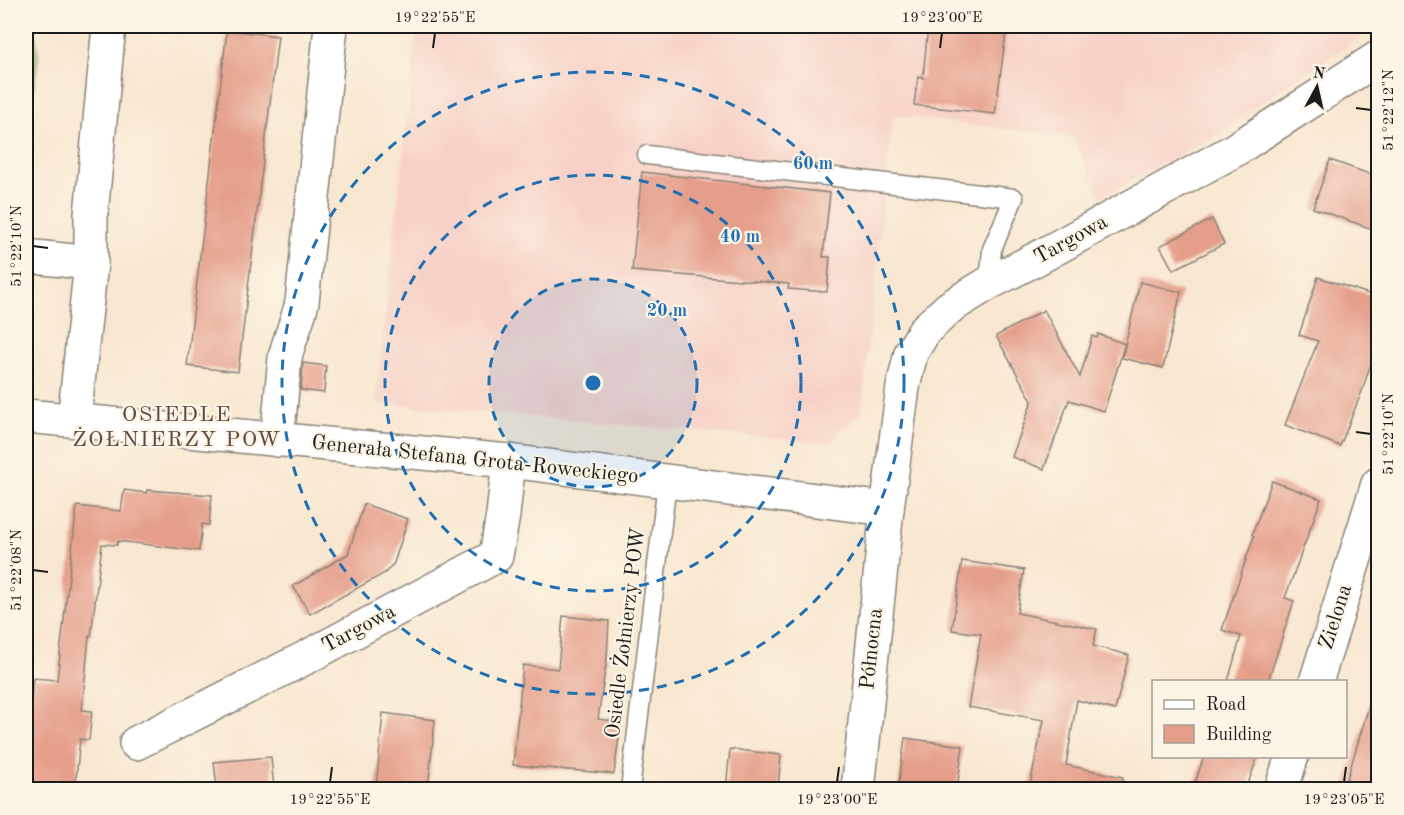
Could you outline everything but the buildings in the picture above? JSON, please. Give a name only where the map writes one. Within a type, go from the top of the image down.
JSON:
[{"type":"street","points":[[74,420],[91,263],[92,215],[110,26]]},
{"type":"street","points":[[277,440],[287,345],[302,302],[331,26]]},
{"type":"street","name":"Targowa","points":[[887,509],[903,387],[910,353],[925,330],[950,307],[989,283],[1233,151],[1378,58]]},
{"type":"street","points":[[26,256],[91,263]]},
{"type":"street","name":"Generała Stefana Grota-Roweckiego","points":[[26,416],[509,461],[887,509]]},
{"type":"street","name":"Targowa","points":[[136,743],[309,656],[496,556],[509,461]]},
{"type":"street","name":"Zielona","points":[[1316,680],[1378,484]]},
{"type":"street","name":"Północna","points":[[858,789],[887,509]]},
{"type":"street","points":[[1281,789],[1291,758]]},
{"type":"lane","points":[[647,155],[1014,198],[992,249],[989,283]]},
{"type":"lane","name":"Osiedle Żołnierzy POW","points":[[630,789],[667,482]]},
{"type":"shaded area","points":[[417,26],[1377,26],[1267,98],[1222,132],[1101,197],[1072,137],[893,115],[861,414],[829,443],[376,403]]},
{"type":"green space","points":[[26,26],[31,26],[35,34],[38,56],[33,90],[26,102]]},
{"type":"district","name":"OSIEDLE ŻOŁNIERZY POW","points":[[177,428]]}]
